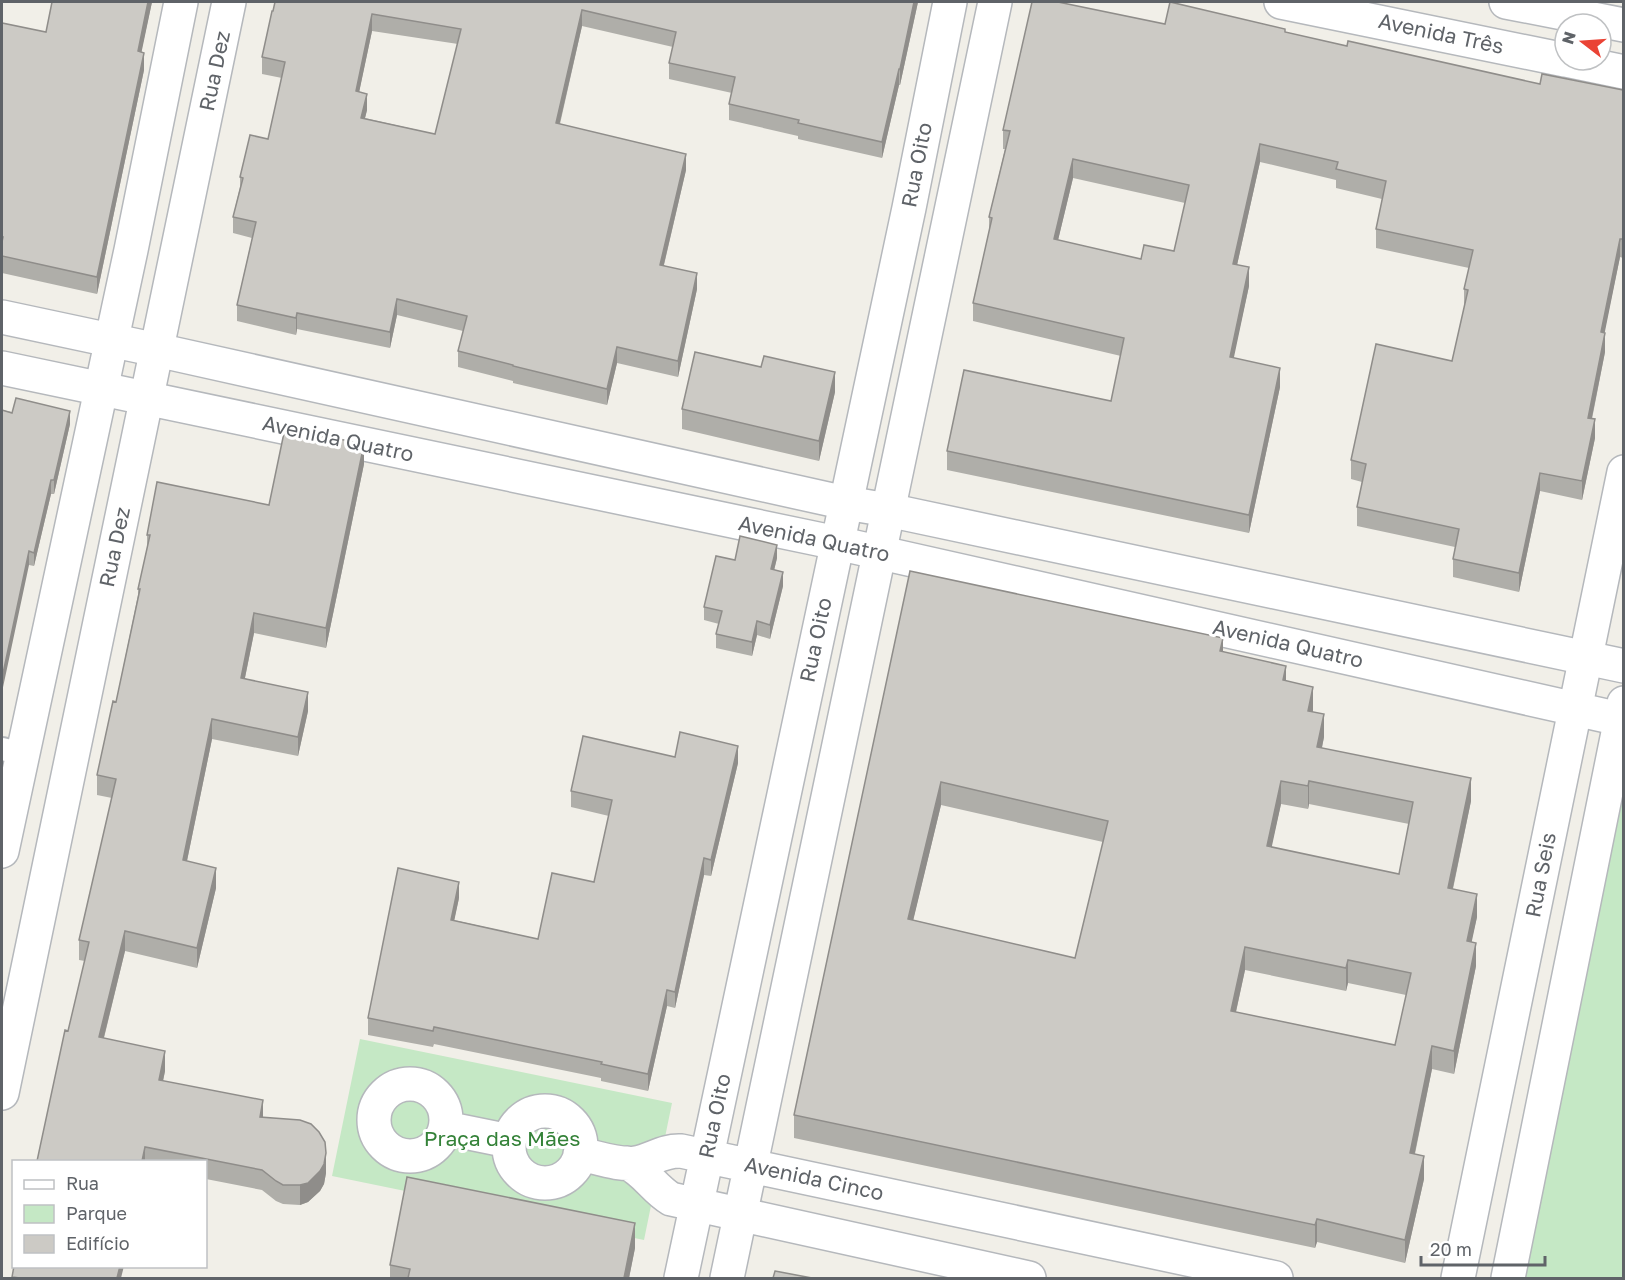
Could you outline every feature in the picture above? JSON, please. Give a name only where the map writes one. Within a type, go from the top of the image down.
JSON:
[{"type":"street","points":[[2,851],[12,752],[101,390],[181,2]]},
{"type":"street","name":"Rua Dez","points":[[2,1093],[229,2]]},
{"type":"street","name":"Rua Oito","points":[[681,1278],[909,208],[950,2]]},
{"type":"street","name":"Rua Oito","points":[[727,1278],[995,2]]},
{"type":"street","name":"Avenida Três","points":[[1281,2],[1553,57]]},
{"type":"street","points":[[1506,2],[1623,25]]},
{"type":"street","name":"Avenida Quatro","points":[[2,317],[846,503],[1623,666]]},
{"type":"street","name":"Avenida Quatro","points":[[2,368],[837,543],[1575,709],[1622,714]]},
{"type":"street","name":"Rua Seis","points":[[1458,1278],[1623,472]]},
{"type":"street","points":[[1508,1278],[1622,714]]},
{"type":"street","points":[[539,1111],[550,1111],[561,1115],[577,1131],[580,1154],[575,1166],[557,1181],[545,1183],[532,1181],[514,1166],[509,1155],[509,1141],[512,1131],[528,1115],[539,1111]]},
{"type":"street","points":[[446,1128],[509,1141]]},
{"type":"street","name":"Avenida Cinco","points":[[627,1163],[645,1161],[671,1150],[681,1151],[1276,1278]]},
{"type":"street","points":[[580,1154],[627,1163],[642,1173],[670,1199],[1029,1278]]},
{"type":"green space","points":[[1623,720],[1623,1278],[1508,1278]]},
{"type":"green space","name":"Praça das Mães","points":[[360,1039],[672,1103],[644,1240],[332,1176]]},
{"type":"building","points":[[52,2],[148,2],[138,51],[144,53],[97,277],[2,256],[2,23],[46,32]]},
{"type":"building","points":[[275,2],[914,2],[882,142],[798,123],[799,120],[729,104],[735,77],[669,63],[676,32],[582,10],[556,123],[686,154],[660,265],[697,273],[678,361],[617,347],[607,389],[458,351],[467,316],[397,299],[390,332],[297,313],[296,318],[237,305],[256,222],[233,217],[243,178],[240,177],[250,135],[268,139],[285,62],[262,57]],"holes":[[[372,14],[461,29],[435,134],[361,118],[367,94],[356,91]]]},
{"type":"building","points":[[1032,2],[1058,2],[1165,24],[1170,2],[1347,46],[1348,41],[1540,84],[1542,74],[1623,90],[1623,239],[1620,239],[1601,332],[1605,333],[1588,418],[1595,419],[1582,481],[1540,473],[1519,573],[1453,559],[1459,529],[1357,507],[1366,464],[1351,460],[1376,344],[1452,361],[1468,290],[1464,289],[1473,250],[1376,229],[1386,181],[1336,169],[1338,162],[1260,144],[1233,264],[1249,267],[1230,357],[1280,368],[1249,515],[947,451],[964,370],[1111,401],[1124,338],[973,303],[992,218],[989,217],[1010,131],[1003,130]],"holes":[[[1073,159],[1189,185],[1174,251],[1144,245],[1141,259],[1054,239]]]},
{"type":"building","points":[[695,352],[761,367],[764,356],[835,372],[819,441],[682,409]]},
{"type":"building","points":[[16,398],[70,411],[34,553],[29,551],[2,678],[2,410],[12,413]]},
{"type":"building","points":[[285,428],[364,444],[326,628],[254,613],[241,678],[308,692],[298,737],[212,719],[183,860],[216,868],[197,948],[125,931],[99,1037],[165,1051],[159,1080],[263,1100],[260,1117],[300,1120],[311,1124],[325,1142],[324,1164],[308,1183],[283,1185],[262,1170],[145,1147],[142,1160],[37,1160],[65,1030],[68,1031],[89,942],[79,940],[116,779],[97,775],[113,701],[116,702],[140,589],[138,589],[150,535],[147,535],[157,482],[269,505]]},
{"type":"building","points":[[740,536],[777,545],[771,569],[783,572],[770,625],[757,621],[752,642],[716,634],[722,611],[704,607],[716,556],[735,560]]},
{"type":"building","points":[[910,571],[1223,638],[1220,651],[1286,666],[1283,680],[1313,687],[1308,711],[1324,714],[1317,747],[1471,778],[1448,888],[1477,894],[1467,941],[1476,943],[1454,1051],[1432,1046],[1410,1153],[1424,1156],[1405,1240],[1317,1219],[1315,1225],[794,1115]],"holes":[[[1281,781],[1308,786],[1309,781],[1413,802],[1399,874],[1267,846]],[[941,782],[1108,821],[1075,958],[908,919]],[[1245,947],[1346,968],[1348,960],[1411,973],[1395,1045],[1231,1011]]]},
{"type":"building","points":[[680,732],[738,746],[711,860],[704,858],[675,992],[667,990],[648,1074],[601,1064],[602,1062],[434,1027],[433,1031],[368,1018],[398,868],[459,882],[451,920],[538,939],[552,873],[594,882],[612,800],[571,791],[583,736],[675,757]]},
{"type":"building","points":[[407,1177],[635,1223],[624,1278],[408,1278],[410,1269],[390,1265]]},
{"type":"building","points":[[14,1268],[120,1268],[117,1278],[12,1277]]},
{"type":"building","points":[[775,1271],[812,1278],[773,1278]]}]
